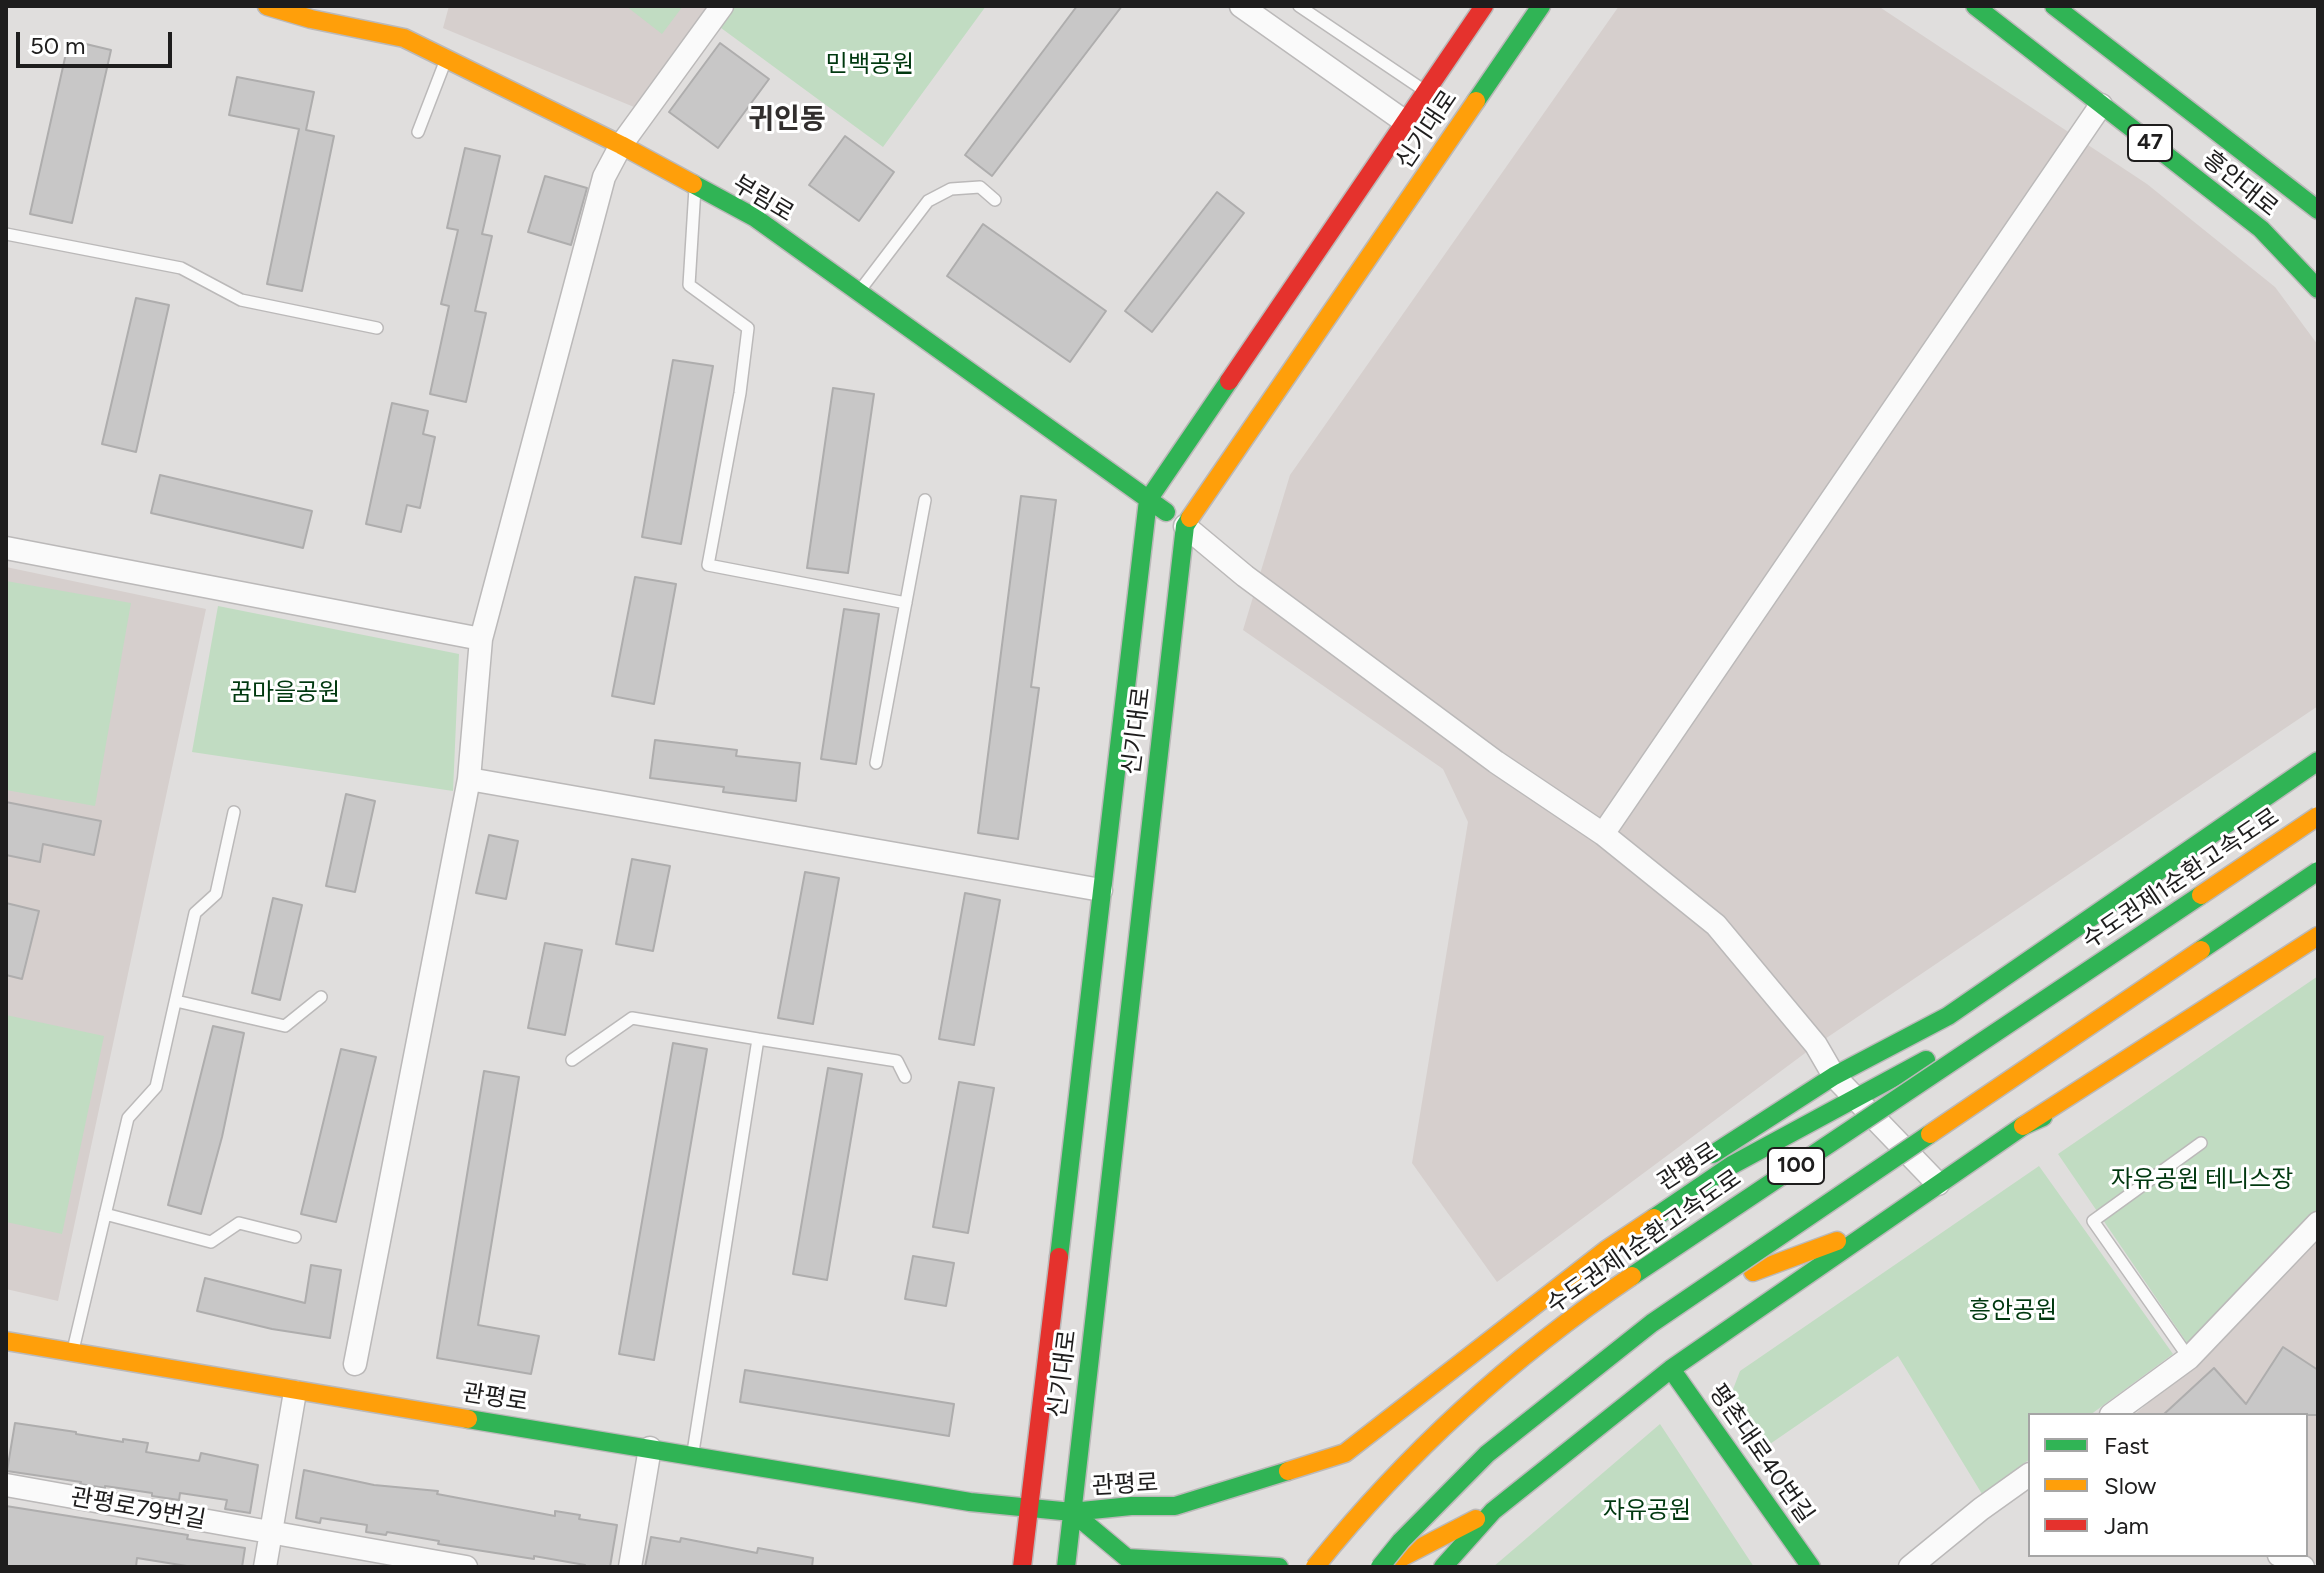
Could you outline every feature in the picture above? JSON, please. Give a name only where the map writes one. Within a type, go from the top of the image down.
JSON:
[{"type":"main road","name":"부림로","points":[[267,6],[311,19],[404,38],[621,145],[754,217],[1185,526]]},
{"type":"main road","name":"신기대로","points":[[1022,1567],[1148,500],[1484,6]]},
{"type":"main road","name":"신기대로","points":[[1066,1567],[1185,526],[1541,6]]},
{"type":"main road","name":"흥안대로","points":[[1975,6],[2261,229],[2318,289]]},
{"type":"main road","name":"흥안대로","points":[[2054,6],[2318,210]]},
{"type":"main road","points":[[1695,1166],[1834,1076],[2318,744]]},
{"type":"main road","points":[[1732,1165],[1834,1076],[1948,1016],[2315,763]]},
{"type":"main road","name":"관평로","points":[[6,1341],[295,1392],[970,1502],[1072,1512],[1131,1506],[1175,1506],[1345,1453],[1606,1250],[1732,1165],[2025,1006],[2318,805]]},
{"type":"main road","name":"수도권제1순환고속도로","points":[[1315,1567],[1335,1541],[1452,1422],[1516,1363],[1623,1282],[2318,816]]},
{"type":"main road","name":"100","points":[[1380,1567],[1401,1541],[1487,1454],[1652,1323],[2318,871]]},
{"type":"main road","points":[[1380,1567],[1518,1448],[1664,1333],[1917,1160],[2279,920]]},
{"type":"main road","points":[[1443,1567],[1493,1511],[1671,1369],[2023,1126],[2318,936]]},
{"type":"main road","points":[[2023,1126],[2099,1091],[2318,944]]},
{"type":"main road","points":[[1753,1272],[1878,1225]]},
{"type":"main road","points":[[1345,1453],[1546,1273]]},
{"type":"main road","name":"평촌대로40번길","points":[[1671,1369],[1811,1567]]},
{"type":"main road","points":[[1380,1567],[1493,1511]]},
{"type":"main road","name":"관평로","points":[[1072,1512],[1127,1558],[1279,1567]]},
{"type":"street","points":[[355,1364],[469,779],[481,639],[604,177],[621,145],[722,6]]},
{"type":"street","points":[[1241,6],[1404,121]]},
{"type":"street","points":[[1603,834],[2101,105]]},
{"type":"street","points":[[1185,526],[1245,576],[1496,762],[1603,834],[1716,925],[1816,1045],[1834,1076],[1938,1184]]},
{"type":"street","points":[[6,548],[481,639]]},
{"type":"street","points":[[469,779],[1101,890]]},
{"type":"street","points":[[2114,1413],[2189,1358],[2318,1223]]},
{"type":"street","points":[[265,1567],[295,1392]]},
{"type":"street","points":[[630,1567],[650,1448]]},
{"type":"street","points":[[1910,1567],[2028,1475]]},
{"type":"street","name":"관평로79번길","points":[[6,1485],[466,1567]]},
{"type":"street","points":[[2283,1557],[2303,1567]]},
{"type":"lane","points":[[1299,6],[1425,91]]},
{"type":"lane","points":[[418,132],[447,58]]},
{"type":"lane","points":[[695,187],[689,285],[748,328],[740,393],[708,565],[906,603]]},
{"type":"lane","points":[[859,293],[928,201],[951,189],[980,187],[995,200]]},
{"type":"lane","points":[[6,234],[181,268],[241,300],[377,328]]},
{"type":"lane","points":[[876,763],[925,500]]},
{"type":"lane","points":[[72,1354],[128,1118],[156,1087],[195,913],[216,894],[234,812]]},
{"type":"lane","points":[[176,1001],[285,1026],[321,997]]},
{"type":"lane","points":[[572,1060],[632,1018],[897,1061],[905,1077]]},
{"type":"lane","points":[[693,1457],[758,1039]]},
{"type":"lane","points":[[2189,1358],[2093,1221],[2201,1143]]},
{"type":"lane","points":[[105,1214],[211,1242],[239,1223],[295,1237]]},
{"type":"shaded area","points":[[449,6],[708,6],[634,107],[443,28]]},
{"type":"shaded area","points":[[1619,6],[1878,6],[2147,184],[2275,287],[2318,345],[2318,706],[1816,1045],[1497,1282],[1412,1163],[1468,822],[1443,769],[1243,630],[1290,475]]},
{"type":"shaded area","points":[[6,567],[206,609],[58,1301],[6,1289]]},
{"type":"shaded area","points":[[2318,1238],[2318,1565],[2301,1557],[2308,1557],[2308,1413],[2136,1413],[2218,1342]]},
{"type":"green space","points":[[626,6],[683,6],[662,34]]},
{"type":"green space","name":"민백공원","points":[[731,6],[986,6],[883,147],[717,25]]},
{"type":"green space","points":[[6,581],[131,603],[95,806],[6,790]]},
{"type":"green space","name":"꿈마을공원","points":[[218,606],[459,654],[453,791],[192,752]]},
{"type":"green space","name":"자유공원 테니스장","points":[[2318,976],[2318,1209],[2187,1343],[2058,1154]]},
{"type":"green space","points":[[6,1015],[104,1036],[62,1234],[6,1222]]},
{"type":"green space","name":"흥안공원","points":[[2039,1166],[2173,1354],[2093,1413],[2028,1413],[2028,1460],[1982,1494],[1898,1356],[1767,1446],[1732,1392],[1740,1371]]},
{"type":"green space","name":"자유공원","points":[[1660,1424],[1754,1567],[1493,1567]]},
{"type":"building","points":[[1077,6],[1122,6],[992,176],[965,155]]},
{"type":"building","points":[[69,40],[111,50],[72,223],[30,214]]},
{"type":"building","points":[[720,43],[769,79],[718,148],[669,112]]},
{"type":"building","points":[[237,77],[314,92],[306,130],[334,136],[302,291],[267,284],[299,129],[229,115]]},
{"type":"building","points":[[845,136],[894,172],[859,221],[809,185]]},
{"type":"building","points":[[465,148],[500,156],[482,234],[492,236],[475,311],[486,313],[466,402],[430,394],[449,306],[441,304],[458,230],[447,228]]},
{"type":"building","points":[[545,176],[587,188],[571,245],[528,232]]},
{"type":"building","points":[[1217,192],[1244,213],[1152,332],[1125,311]]},
{"type":"building","points":[[983,224],[1106,311],[1070,362],[947,276]]},
{"type":"building","points":[[136,298],[169,305],[136,452],[102,444]]},
{"type":"building","points":[[673,360],[713,366],[681,544],[642,537]]},
{"type":"building","points":[[833,388],[874,394],[848,573],[807,568]]},
{"type":"building","points":[[392,403],[428,411],[423,434],[435,437],[420,508],[407,505],[401,532],[366,524]]},
{"type":"building","points":[[160,475],[312,511],[303,548],[151,513]]},
{"type":"building","points":[[1021,496],[1056,500],[1031,687],[1039,688],[1018,839],[978,833]]},
{"type":"building","points":[[635,577],[676,584],[654,704],[612,696]]},
{"type":"building","points":[[844,609],[879,614],[856,764],[821,759]]},
{"type":"building","points":[[655,740],[737,750],[736,756],[800,763],[796,801],[723,792],[724,787],[650,778]]},
{"type":"building","points":[[346,794],[375,801],[355,892],[326,886]]},
{"type":"building","points":[[6,802],[101,821],[94,855],[43,844],[40,862],[6,855]]},
{"type":"building","points":[[489,835],[518,841],[506,899],[476,893]]},
{"type":"building","points":[[632,859],[670,866],[653,951],[616,944]]},
{"type":"building","points":[[805,872],[839,878],[813,1024],[778,1018]]},
{"type":"building","points":[[965,893],[1000,900],[974,1045],[939,1039]]},
{"type":"building","points":[[273,898],[302,905],[280,1000],[252,993]]},
{"type":"building","points":[[6,903],[39,911],[22,979],[6,975]]},
{"type":"building","points":[[545,943],[582,950],[565,1035],[528,1028]]},
{"type":"building","points":[[213,1026],[244,1033],[222,1137],[201,1214],[168,1205]]},
{"type":"building","points":[[673,1043],[707,1049],[654,1360],[619,1354]]},
{"type":"building","points":[[341,1049],[376,1057],[336,1222],[301,1214]]},
{"type":"building","points":[[828,1068],[862,1074],[827,1280],[793,1274]]},
{"type":"building","points":[[484,1071],[519,1077],[478,1325],[539,1336],[531,1374],[437,1358]]},
{"type":"building","points":[[959,1082],[994,1088],[968,1233],[933,1227]]},
{"type":"building","points":[[913,1256],[954,1263],[946,1306],[905,1299]]},
{"type":"building","points":[[311,1265],[341,1270],[330,1338],[272,1329],[197,1311],[205,1278],[305,1303]]},
{"type":"building","points":[[2283,1347],[2318,1370],[2318,1415],[2165,1413],[2214,1368],[2246,1404]]},
{"type":"building","points":[[745,1370],[954,1404],[949,1436],[740,1402]]},
{"type":"building","points":[[15,1423],[123,1442],[123,1439],[148,1443],[146,1452],[199,1461],[201,1453],[258,1465],[250,1513],[225,1509],[227,1500],[180,1493],[179,1500],[152,1496],[152,1493],[7,1471]]},
{"type":"building","points":[[304,1470],[374,1485],[438,1491],[437,1494],[555,1516],[555,1511],[580,1515],[579,1519],[617,1525],[610,1567],[585,1567],[534,1556],[534,1559],[438,1544],[439,1541],[387,1532],[386,1535],[366,1532],[367,1525],[321,1518],[320,1523],[296,1518]]},
{"type":"building","points":[[6,1506],[188,1535],[187,1539],[245,1548],[242,1567],[193,1567],[137,1558],[136,1567],[6,1567]]},
{"type":"building","points":[[651,1537],[680,1542],[681,1538],[757,1553],[758,1548],[813,1558],[812,1567],[645,1567]]},
{"type":"traffic: fast","points":[[1476,101],[1541,6]]},
{"type":"traffic: fast","points":[[1975,6],[2261,229],[2318,289]]},
{"type":"traffic: fast","points":[[2054,6],[2318,210]]},
{"type":"traffic: fast","points":[[693,184],[754,217],[1166,512]]},
{"type":"traffic: fast","points":[[1059,1257],[1148,500],[1229,381]]},
{"type":"traffic: fast","points":[[1066,1567],[1185,526],[1190,518]]},
{"type":"traffic: fast","points":[[1948,1016],[2318,761]]},
{"type":"traffic: fast","points":[[2201,950],[2318,871]]},
{"type":"traffic: fast","points":[[1632,1276],[2201,895]]},
{"type":"traffic: fast","points":[[1713,1154],[1834,1076],[1948,1016]]},
{"type":"traffic: fast","points":[[1654,1218],[1732,1165],[1926,1060]]},
{"type":"traffic: fast","points":[[1443,1567],[1493,1511],[1671,1369],[2023,1126],[2043,1117]]},
{"type":"traffic: fast","points":[[1380,1567],[1401,1541],[1487,1454],[1652,1323],[1930,1134]]},
{"type":"traffic: fast","points":[[1671,1369],[1811,1567]]},
{"type":"traffic: fast","points":[[468,1419],[970,1502],[1072,1512],[1131,1506],[1175,1506],[1288,1471]]},
{"type":"traffic: fast","points":[[1072,1512],[1127,1558],[1279,1567]]},
{"type":"traffic: slow","points":[[267,6],[311,19],[404,38],[693,184]]},
{"type":"traffic: slow","points":[[1190,518],[1476,101]]},
{"type":"traffic: slow","points":[[2201,895],[2318,816]]},
{"type":"traffic: slow","points":[[2023,1126],[2318,936]]},
{"type":"traffic: slow","points":[[1930,1134],[2201,950]]},
{"type":"traffic: slow","points":[[1288,1471],[1345,1453],[1606,1250],[1654,1218]]},
{"type":"traffic: slow","points":[[1753,1272],[1837,1241]]},
{"type":"traffic: slow","points":[[1315,1567],[1386,1486],[1463,1410],[1545,1339],[1632,1276]]},
{"type":"traffic: slow","points":[[6,1341],[468,1419]]},
{"type":"traffic: slow","points":[[1385,1566],[1476,1519]]},
{"type":"traffic: jam","points":[[1229,381],[1484,6]]},
{"type":"traffic: jam","points":[[1022,1567],[1059,1257]]},
{"type":"district","name":"귀인동","points":[[787,120]]}]
